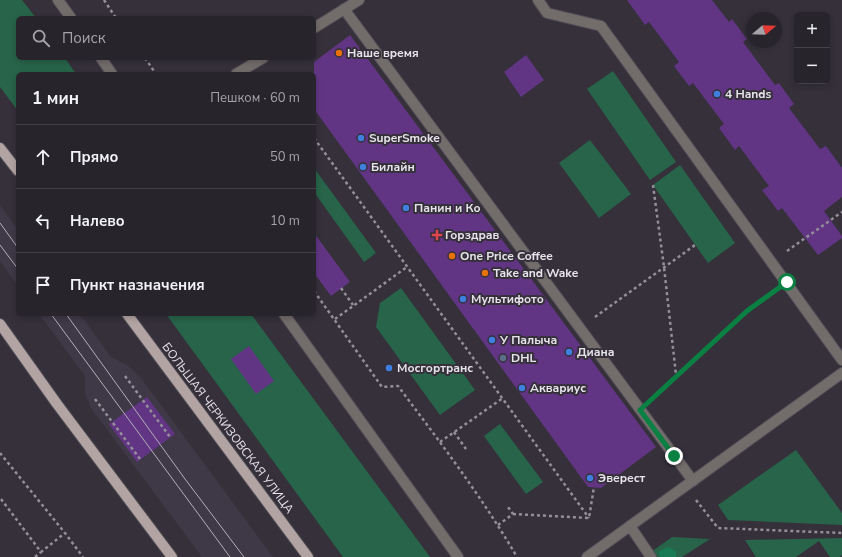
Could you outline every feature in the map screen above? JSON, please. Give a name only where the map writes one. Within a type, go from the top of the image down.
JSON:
[{"type":"main road","points":[[0,148],[16,168]]},
{"type":"main road","name":"БОЛЬШАЯ ЧЕРКИЗОВСКАЯ УЛИЦА","points":[[128,316],[308,557]]},
{"type":"main road","points":[[0,324],[57,404],[172,557]]},
{"type":"street","points":[[58,0],[70,16]]},
{"type":"street","points":[[316,27],[359,0]]},
{"type":"street","points":[[538,0],[547,13],[601,26],[842,360]]},
{"type":"street","points":[[344,9],[693,481]]},
{"type":"street","points":[[102,60],[110,72]]},
{"type":"street","points":[[239,72],[260,60]]},
{"type":"street","points":[[285,316],[458,557]]},
{"type":"street","points":[[587,557],[842,373]]},
{"type":"street","points":[[630,526],[651,557]]},
{"type":"path","points":[[104,0],[115,16]]},
{"type":"path","points":[[146,60],[155,72]]},
{"type":"path","points":[[316,142],[589,518]]},
{"type":"path","points":[[653,185],[676,376]]},
{"type":"path","points":[[772,261],[842,212]]},
{"type":"path","points":[[580,328],[695,245]]},
{"type":"path","points":[[335,319],[408,267]]},
{"type":"path","points":[[640,410],[747,311],[787,282]]},
{"type":"path","points":[[341,288],[353,305]]},
{"type":"path","points":[[316,293],[382,387],[398,386],[440,442],[498,525],[517,557]]},
{"type":"path","points":[[125,376],[170,437]]},
{"type":"path","points":[[440,442],[502,398]]},
{"type":"path","points":[[95,399],[140,459]]},
{"type":"path","points":[[454,432],[466,449]]},
{"type":"path","points":[[0,453],[83,557]]},
{"type":"path","points":[[589,518],[594,487]]},
{"type":"path","points":[[2,499],[41,552]]},
{"type":"path","points":[[508,507],[513,514]]},
{"type":"path","points":[[702,508],[718,528],[842,534]]},
{"type":"path","points":[[498,525],[513,514],[589,518]]},
{"type":"path","points":[[35,557],[65,533]]},
{"type":"shaded area","points":[[0,205],[16,227],[16,283],[0,261]]},
{"type":"shaded area","points":[[40,316],[81,316],[111,357],[127,365],[141,378],[273,557],[202,557],[91,408],[85,393],[85,376]]},
{"type":"green space","points":[[0,0],[22,0],[34,16],[16,16],[16,60],[66,60],[75,72],[16,72],[16,108],[0,87]]},
{"type":"green space","points":[[613,71],[676,162],[650,180],[587,89]]},
{"type":"green space","points":[[590,140],[631,194],[599,218],[559,163]]},
{"type":"green space","points":[[680,165],[735,243],[708,263],[653,185]]},
{"type":"green space","points":[[316,171],[376,253],[364,262],[316,195]]},
{"type":"green space","points":[[401,288],[475,390],[440,415],[376,327],[380,303]]},
{"type":"green space","points":[[167,316],[252,316],[430,557],[343,557]]},
{"type":"green space","points":[[500,424],[543,482],[526,494],[484,436]]},
{"type":"green space","points":[[796,450],[842,513],[842,525],[728,520],[718,505]]},
{"type":"green space","points":[[672,537],[710,539],[682,557],[676,557],[676,551],[658,552],[660,557],[654,557],[651,552]]},
{"type":"green space","points":[[842,538],[842,555],[840,557],[830,557],[819,541],[796,557],[756,557],[745,540]]},
{"type":"green space","points":[[668,547],[676,551],[676,557],[660,557],[658,552]]},
{"type":"building","points":[[627,0],[712,0],[729,22],[732,19],[746,38],[743,42],[746,48],[775,85],[779,83],[794,104],[789,108],[820,149],[826,146],[842,168],[842,197],[824,211],[842,238],[818,255],[782,208],[778,211],[762,190],[769,186],[739,146],[735,150],[719,128],[724,124],[693,83],[689,86],[674,66],[679,62],[649,22],[645,25]]},
{"type":"building","points":[[350,35],[656,447],[601,488],[588,487],[316,112],[316,72],[314,72],[314,62]]},
{"type":"building","points":[[526,55],[544,80],[521,97],[504,72]]},
{"type":"building","points":[[316,236],[350,282],[331,296],[316,276]]},
{"type":"building","points":[[249,346],[274,381],[256,394],[231,359]]},
{"type":"building","points":[[147,397],[175,434],[137,462],[109,424]]},
{"type":"tram line","points":[[0,223],[16,245]]},
{"type":"tram line","points":[[0,245],[16,266]]},
{"type":"tram line","points":[[52,316],[230,557]]},
{"type":"tram line","points":[[67,316],[185,479],[244,557]]},
{"type":"place","name":"Наше время","points":[[339,53]]},
{"type":"place","name":"4 Hands","points":[[717,94]]},
{"type":"place","name":"SuperSmoke","points":[[361,138]]},
{"type":"place","name":"Билайн","points":[[363,167]]},
{"type":"place","name":"Панин и Ко","points":[[406,208]]},
{"type":"place","name":"Горздрав","points":[[437,235]]},
{"type":"place","name":"One Price Coffee","points":[[452,256]]},
{"type":"place","name":"Take and Wake","points":[[485,273]]},
{"type":"place","name":"Мультифото","points":[[463,299]]},
{"type":"place","name":"У Палыча","points":[[492,340]]},
{"type":"place","name":"Диана","points":[[569,352]]},
{"type":"place","name":"DHL","points":[[503,358]]},
{"type":"place","name":"Мосгортранс","points":[[389,368]]},
{"type":"place","name":"Аквариус","points":[[522,388]]},
{"type":"place","name":"Эверест","points":[[590,478]]},
{"type":"route","points":[[674,456],[640,410],[747,311],[787,282]]}]
